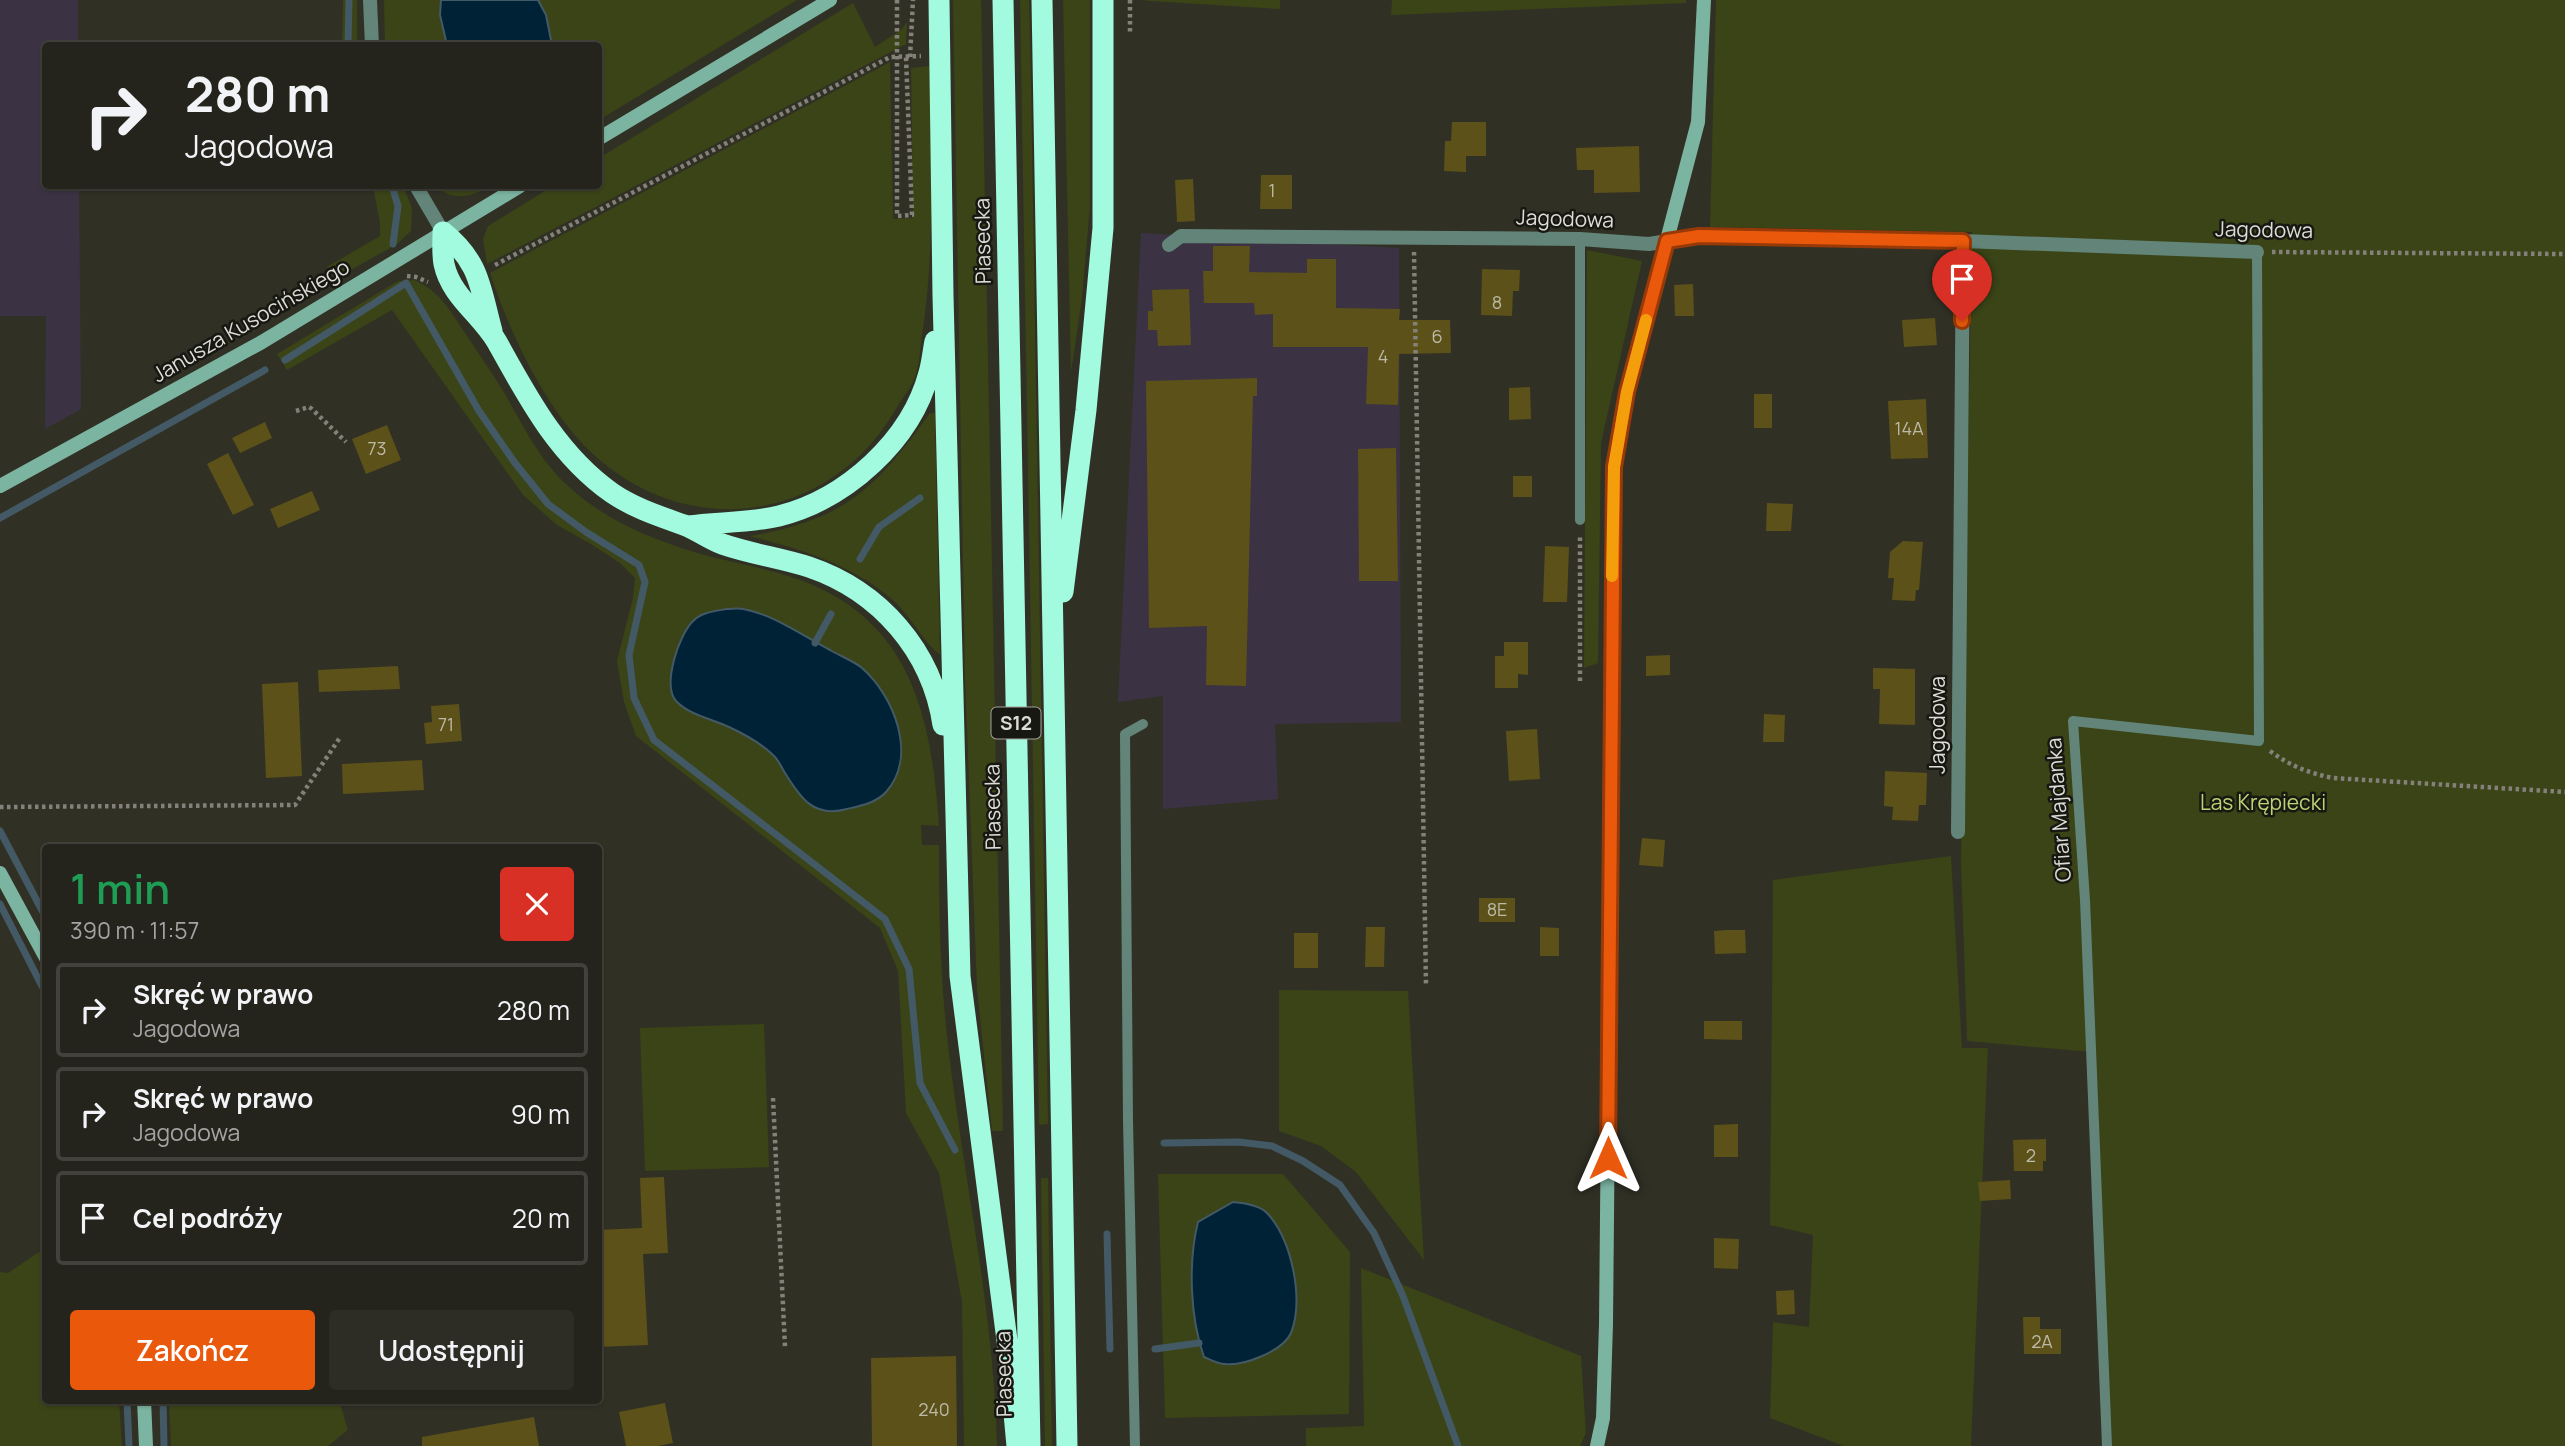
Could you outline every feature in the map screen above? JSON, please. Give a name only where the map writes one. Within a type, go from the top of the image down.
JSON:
[{"type":"highway","points":[[939,0],[943,295],[960,976],[1017,1446]]},
{"type":"highway","name":"Piasecka","points":[[1003,0],[1030,1446]]},
{"type":"highway","name":"S12","points":[[1042,0],[1067,1446]]},
{"type":"highway","points":[[1054,667],[1086,410],[1103,228],[1103,0]]},
{"type":"highway","points":[[443,232],[444,263],[451,284],[494,336],[532,405],[575,461],[612,493],[634,506],[688,526],[720,543],[813,569],[842,582],[892,618],[918,655],[939,699],[956,821]]},
{"type":"highway","points":[[443,232],[462,248],[477,273],[494,336]]},
{"type":"highway","points":[[688,526],[763,519],[799,510],[824,499],[852,481],[875,461],[914,410],[929,374],[943,295]]},
{"type":"street","points":[[370,0],[372,42]]},
{"type":"street","points":[[602,137],[830,0]]},
{"type":"street","points":[[1597,1446],[1603,1418],[1606,1324],[1614,467],[1627,392],[1698,122],[1704,0]]},
{"type":"street","points":[[418,189],[443,232]]},
{"type":"street","name":"Janusza Kusocińskiego","points":[[0,486],[262,342],[515,189]]},
{"type":"street","name":"Jagodowa","points":[[1169,245],[1181,236],[1580,239],[1649,244],[1699,236],[1963,241],[2257,252]]},
{"type":"street","name":"Jagodowa","points":[[1958,832],[1963,241]]},
{"type":"street","points":[[0,873],[42,951]]},
{"type":"street","points":[[144,1404],[146,1446]]},
{"type":"lane","points":[[1580,239],[1580,520]]},
{"type":"lane","points":[[2257,252],[2259,741]]},
{"type":"lane","name":"Ofiar Majdanka","points":[[2107,1446],[2085,900],[2073,722],[2259,741]]},
{"type":"lane","points":[[1135,1446],[1128,1121],[1125,734],[1143,724]]},
{"type":"path","points":[[897,0],[897,216],[912,215],[908,57],[913,0]]},
{"type":"path","points":[[1130,0],[1130,34]]},
{"type":"path","points":[[477,273],[890,57]]},
{"type":"path","points":[[1414,237],[1426,985]]},
{"type":"path","name":"Jagodowa","points":[[2257,252],[2565,254]]},
{"type":"path","points":[[398,278],[421,278],[438,290],[451,284]]},
{"type":"path","points":[[296,411],[309,407],[346,442]]},
{"type":"path","points":[[1580,520],[1580,681]]},
{"type":"path","points":[[0,807],[295,805],[341,736]]},
{"type":"path","points":[[2259,741],[2286,763],[2305,772],[2333,778],[2565,792]]},
{"type":"path","points":[[773,1098],[785,1347]]},
{"type":"shaded area","points":[[0,0],[78,0],[78,42],[42,42],[42,189],[79,189],[81,409],[45,429],[46,316],[0,316]]},
{"type":"shaded area","points":[[1141,233],[1399,248],[1401,722],[1275,724],[1278,799],[1163,809],[1163,696],[1118,702]]},
{"type":"green space","points":[[343,0],[357,0],[357,42],[342,42]]},
{"type":"green space","points":[[384,0],[797,0],[602,118],[602,42],[385,42]]},
{"type":"green space","points":[[953,0],[981,0],[1003,1131],[992,1131],[977,989],[965,676]]},
{"type":"green space","points":[[1020,0],[1029,0],[1031,83],[1048,1124],[1039,1125]]},
{"type":"green space","points":[[1063,0],[1090,0],[1090,206],[1082,298],[1071,372]]},
{"type":"green space","points":[[1143,0],[1280,0],[1280,9],[1150,1]]},
{"type":"green space","points":[[1392,0],[1686,0],[1686,3],[1391,15]]},
{"type":"green space","name":"Las Krępiecki","points":[[1716,0],[2565,0],[2565,1446],[2110,1446],[2092,1052],[1967,1041],[1961,862],[1972,232],[1710,227]]},
{"type":"green space","points":[[853,3],[875,47],[902,29],[907,22],[906,44],[487,264],[483,239],[488,226],[548,189],[602,189],[602,156]]},
{"type":"green space","points":[[890,62],[893,219],[913,218],[911,68],[930,66],[929,268],[919,361],[909,389],[868,447],[835,476],[797,496],[757,507],[715,509],[673,501],[632,483],[594,455],[546,395],[519,346],[490,273]]},
{"type":"green space","points":[[374,189],[404,189],[412,208],[411,231],[397,244],[335,279],[327,267],[380,236]]},
{"type":"green space","points":[[439,189],[485,189],[463,196]]},
{"type":"green space","points":[[1587,250],[1642,261],[1601,443],[1598,663],[1584,668]]},
{"type":"green space","points":[[414,280],[431,290],[445,304],[498,382],[539,452],[557,475],[582,498],[598,510],[652,537],[708,556],[789,576],[815,586],[849,605],[876,629],[897,656],[912,686],[923,718],[936,789],[939,826],[921,825],[922,845],[939,845],[940,940],[945,1012],[953,1087],[984,1291],[995,1394],[997,1446],[964,1446],[962,1302],[939,1173],[906,1113],[898,971],[880,928],[636,736],[624,702],[617,661],[633,598],[635,578],[620,563],[557,525],[523,495],[392,310],[287,370],[277,354],[398,281]]},
{"type":"green space","points":[[930,413],[935,413],[940,655],[895,602],[862,578],[826,560],[749,536],[810,521],[855,497],[892,462]]},
{"type":"green space","points":[[1951,856],[1962,1048],[1988,1048],[1971,1446],[1844,1446],[1770,1418],[1773,1322],[1809,1327],[1813,1235],[1770,1225],[1773,880]]},
{"type":"green space","points":[[1279,990],[1408,991],[1424,1260],[1356,1172],[1321,1146],[1279,1131]]},
{"type":"green space","points":[[764,1024],[769,1167],[645,1171],[640,1028]]},
{"type":"green space","points":[[1158,1174],[1283,1174],[1350,1252],[1349,1414],[1165,1418]]},
{"type":"green space","points":[[1041,1178],[1048,1178],[1052,1446],[1045,1446]]},
{"type":"green space","points":[[42,1250],[42,1404],[119,1404],[122,1446],[0,1446],[0,1272],[8,1273]]},
{"type":"green space","points":[[1361,1268],[1581,1356],[1586,1433],[1580,1446],[1306,1446],[1306,1428],[1364,1426]]},
{"type":"green space","points":[[169,1404],[340,1404],[348,1430],[328,1446],[171,1446]]},
{"type":"water","points":[[441,0],[538,0],[546,15],[551,42],[446,42],[440,15]]},
{"type":"water","points":[[743,609],[777,620],[855,663],[874,680],[892,710],[901,744],[895,777],[882,796],[868,804],[847,809],[826,811],[817,808],[803,798],[777,759],[763,747],[735,730],[687,710],[676,701],[672,693],[672,672],[682,637],[696,618],[709,612]]},
{"type":"water","points":[[1233,1202],[1261,1208],[1276,1225],[1289,1255],[1296,1288],[1296,1304],[1291,1333],[1280,1346],[1252,1360],[1225,1364],[1204,1357],[1193,1308],[1192,1272],[1198,1222]]},
{"type":"building","points":[[1452,122],[1486,122],[1486,156],[1466,156],[1466,172],[1444,171],[1445,141],[1451,141]]},
{"type":"building","points":[[1639,146],[1640,192],[1594,193],[1594,170],[1577,170],[1576,148]]},
{"type":"building","points":[[1261,175],[1292,175],[1292,209],[1260,209]]},
{"type":"building","points":[[1193,179],[1195,221],[1177,222],[1175,180]]},
{"type":"building","points":[[1213,246],[1250,246],[1249,272],[1307,273],[1307,259],[1336,259],[1336,308],[1400,309],[1399,320],[1450,320],[1451,353],[1399,354],[1398,405],[1366,404],[1368,347],[1273,347],[1273,314],[1255,315],[1254,303],[1204,303],[1203,271],[1213,271]]},
{"type":"building","points":[[1482,269],[1520,270],[1519,291],[1513,291],[1512,316],[1481,315]]},
{"type":"building","points":[[1693,284],[1694,316],[1675,316],[1674,285]]},
{"type":"building","points":[[1189,289],[1191,345],[1158,346],[1157,330],[1148,330],[1148,311],[1153,311],[1152,290]]},
{"type":"building","points":[[1935,318],[1937,345],[1904,347],[1902,320]]},
{"type":"building","points":[[1257,378],[1257,396],[1253,396],[1246,686],[1206,685],[1207,626],[1149,628],[1146,381]]},
{"type":"building","points":[[1530,387],[1531,419],[1509,420],[1509,388]]},
{"type":"building","points":[[1754,394],[1772,394],[1772,428],[1754,428]]},
{"type":"building","points":[[1926,399],[1928,458],[1891,459],[1888,401]]},
{"type":"building","points":[[265,422],[272,438],[240,453],[232,438]]},
{"type":"building","points":[[387,425],[401,460],[366,474],[352,439]]},
{"type":"building","points":[[1396,448],[1398,581],[1359,581],[1358,449]]},
{"type":"building","points":[[228,453],[254,505],[233,515],[207,464]]},
{"type":"building","points":[[1513,476],[1532,476],[1532,497],[1513,497]]},
{"type":"building","points":[[312,491],[320,510],[278,528],[270,509]]},
{"type":"building","points":[[1767,503],[1793,504],[1791,531],[1766,531]]},
{"type":"building","points":[[1903,541],[1923,542],[1919,590],[1916,590],[1915,601],[1892,600],[1894,578],[1888,578],[1890,552]]},
{"type":"building","points":[[1545,546],[1569,547],[1567,602],[1543,602]]},
{"type":"building","points":[[1504,642],[1528,642],[1528,675],[1518,674],[1518,688],[1495,688],[1495,656],[1504,656]]},
{"type":"building","points":[[1670,655],[1670,675],[1646,676],[1646,656]]},
{"type":"building","points":[[398,666],[400,689],[319,692],[318,670]]},
{"type":"building","points":[[1873,668],[1915,669],[1915,725],[1879,724],[1880,689],[1873,689]]},
{"type":"building","points":[[298,682],[302,776],[266,778],[262,684]]},
{"type":"building","points":[[459,704],[462,741],[426,744],[424,723],[432,722],[431,706]]},
{"type":"building","points":[[1764,714],[1785,715],[1784,742],[1763,742]]},
{"type":"building","points":[[1537,729],[1540,779],[1509,781],[1506,731]]},
{"type":"building","points":[[422,760],[424,790],[343,794],[342,764]]},
{"type":"building","points":[[1885,771],[1927,773],[1926,805],[1919,805],[1918,821],[1892,820],[1893,807],[1884,806]]},
{"type":"building","points":[[1642,838],[1665,840],[1663,867],[1639,865]]},
{"type":"building","points":[[1479,898],[1515,898],[1515,922],[1479,922]]},
{"type":"building","points":[[1366,927],[1385,927],[1384,967],[1365,967]]},
{"type":"building","points":[[1540,927],[1559,928],[1559,956],[1540,956]]},
{"type":"building","points":[[1745,930],[1746,953],[1715,954],[1714,931]]},
{"type":"building","points":[[1294,933],[1318,933],[1318,968],[1294,968]]},
{"type":"building","points":[[1704,1021],[1742,1021],[1742,1040],[1704,1039]]},
{"type":"building","points":[[1738,1124],[1738,1157],[1714,1157],[1714,1125]]},
{"type":"building","points":[[2046,1139],[2043,1171],[2014,1171],[2013,1140]]},
{"type":"building","points":[[664,1177],[668,1253],[643,1254],[648,1345],[602,1347],[602,1230],[642,1228],[640,1178]]},
{"type":"building","points":[[2010,1180],[2011,1199],[1980,1201],[1978,1182]]},
{"type":"building","points":[[1714,1238],[1739,1239],[1738,1269],[1714,1268]]},
{"type":"building","points":[[1794,1290],[1795,1314],[1777,1315],[1776,1291]]},
{"type":"building","points":[[2023,1317],[2040,1317],[2040,1329],[2061,1329],[2061,1354],[2024,1354]]},
{"type":"building","points":[[956,1356],[957,1446],[872,1446],[871,1358]]},
{"type":"building","points":[[665,1403],[673,1443],[626,1446],[619,1412]]},
{"type":"building","points":[[534,1417],[539,1446],[422,1446],[422,1437]]},
{"type":"waterway","points":[[348,42],[349,0]]},
{"type":"waterway","points":[[393,189],[398,206],[393,244]]},
{"type":"waterway","points":[[285,360],[406,283],[479,411],[548,504],[639,565],[645,582],[629,655],[634,698],[654,740],[885,919],[909,969],[920,1083],[955,1150]]},
{"type":"waterway","points":[[0,518],[265,370]]},
{"type":"waterway","points":[[860,559],[879,527],[920,498]]},
{"type":"waterway","points":[[815,643],[831,614]]},
{"type":"waterway","points":[[0,831],[42,910]]},
{"type":"waterway","points":[[0,904],[42,986]]},
{"type":"waterway","points":[[1164,1143],[1239,1142],[1272,1146],[1303,1161],[1340,1185],[1374,1233],[1403,1296],[1458,1446]]},
{"type":"waterway","points":[[1107,1234],[1110,1349]]},
{"type":"waterway","points":[[1155,1349],[1199,1343]]},
{"type":"waterway","points":[[127,1404],[129,1446]]},
{"type":"waterway","points":[[163,1404],[164,1446]]},
{"type":"slow traffic","points":[[1612,576],[1614,467],[1627,392],[1646,320]]},
{"type":"route","points":[[1608,1158],[1614,467],[1627,392],[1667,241],[1699,236],[1963,241],[1962,321]]}]
